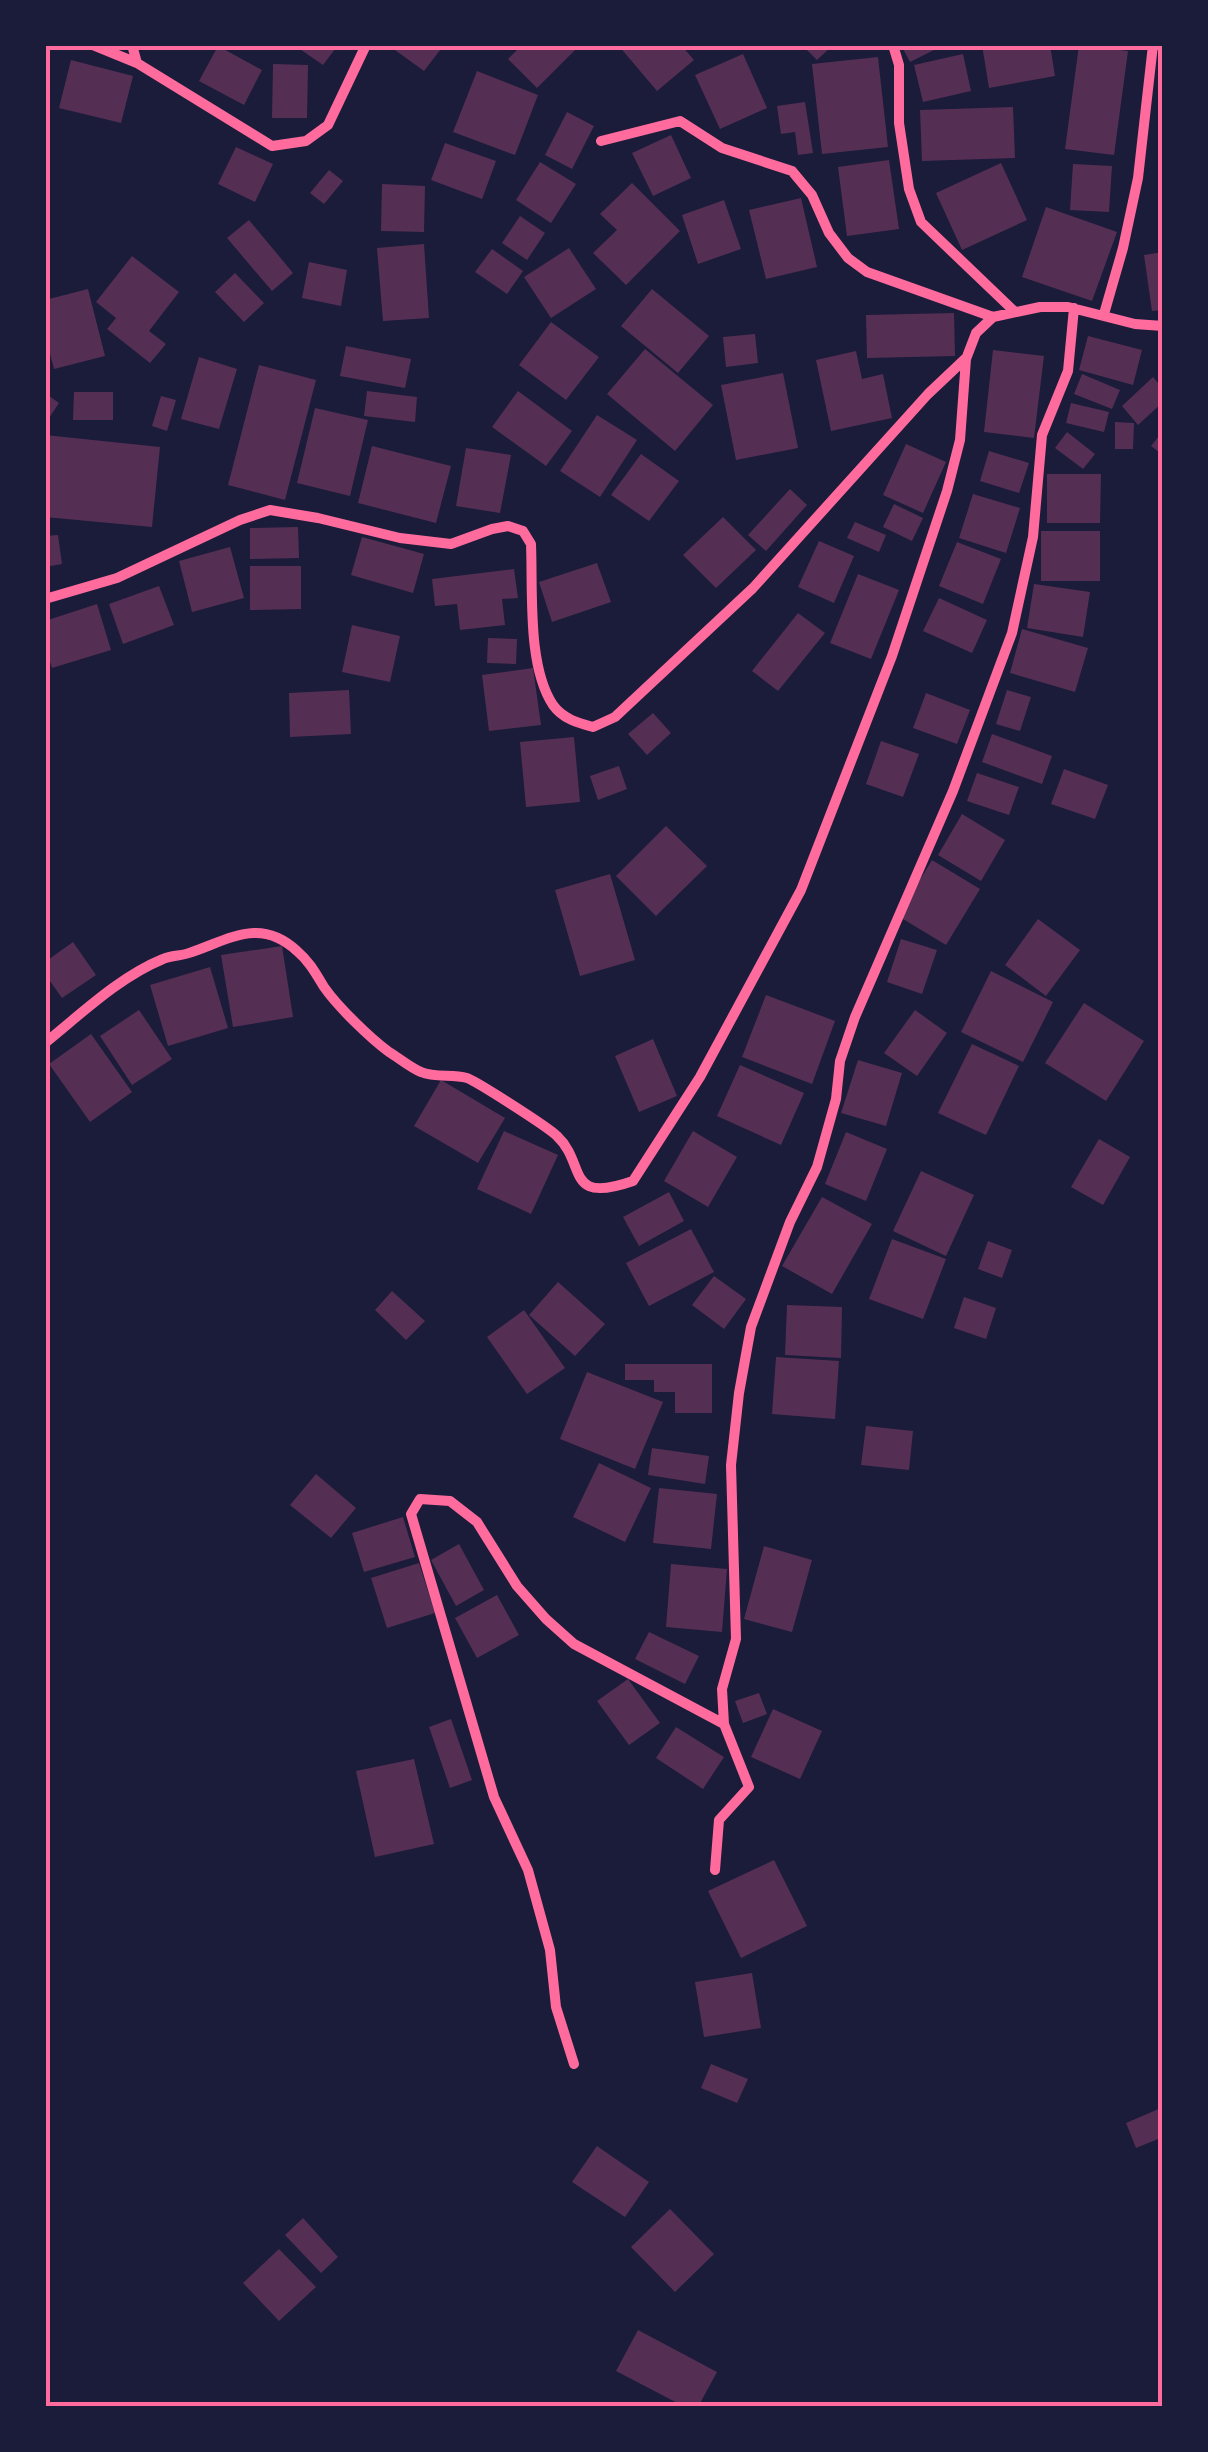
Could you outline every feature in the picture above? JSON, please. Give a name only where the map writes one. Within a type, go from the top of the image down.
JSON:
[{"type":"street","points":[[93,45],[137,64],[272,146],[306,142],[328,124],[366,45]]},
{"type":"street","points":[[132,45],[137,64]]},
{"type":"street","points":[[893,45],[899,65],[899,123],[909,189],[921,222],[1014,312]]},
{"type":"street","points":[[1104,314],[1138,178],[1153,45]]},
{"type":"street","points":[[601,142],[680,121],[722,148],[792,171],[812,195],[829,234],[848,258],[867,272],[993,317]]},
{"type":"street","points":[[45,1043],[128,979],[166,958],[188,954],[225,938],[253,932],[275,934],[297,950],[315,969],[325,988],[385,1049],[422,1073],[469,1078],[538,1123],[559,1137],[578,1178],[594,1188],[614,1188],[633,1182],[700,1078],[801,890],[892,656],[947,490],[960,440],[966,359],[976,333],[993,317],[1040,306],[1074,308],[1136,324],[1163,326]]},
{"type":"street","points":[[716,1870],[719,1820],[749,1787],[724,1724],[722,1689],[736,1640],[731,1465],[751,1327],[790,1222],[818,1167],[836,1098],[840,1061],[855,1018],[953,791],[1012,633],[1033,536],[1042,435],[1068,371],[1074,308]]},
{"type":"street","points":[[45,599],[117,578],[240,520],[270,510],[400,538],[451,544],[508,526],[523,531],[531,544],[537,666],[554,706],[571,721],[594,727],[615,717],[753,588],[928,394],[966,359]]},
{"type":"street","points":[[574,2064],[556,2007],[550,1950],[528,1870],[494,1797],[411,1514],[420,1499],[450,1502],[477,1522],[517,1586],[546,1620],[574,1644],[724,1724]]},
{"type":"building","points":[[294,45],[338,45],[323,65]]},
{"type":"building","points":[[388,45],[444,45],[424,71]]},
{"type":"building","points":[[522,45],[570,45],[575,50],[537,88],[508,59]]},
{"type":"building","points":[[618,45],[681,45],[694,60],[657,91]]},
{"type":"building","points":[[802,45],[833,45],[817,60]]},
{"type":"building","points":[[901,45],[944,45],[910,62]]},
{"type":"building","points":[[982,45],[1050,45],[1055,76],[989,88]]},
{"type":"building","points":[[1079,45],[1128,51],[1114,155],[1065,149]]},
{"type":"building","points":[[218,46],[262,70],[244,105],[199,81]]},
{"type":"building","points":[[743,54],[767,108],[720,129],[695,75]]},
{"type":"building","points":[[963,54],[971,91],[923,102],[914,65]]},
{"type":"building","points":[[878,57],[888,147],[822,154],[812,64]]},
{"type":"building","points":[[71,60],[133,76],[121,123],[59,108]]},
{"type":"building","points":[[273,64],[308,65],[307,118],[272,118]]},
{"type":"building","points":[[477,71],[538,95],[515,155],[453,132]]},
{"type":"building","points":[[805,102],[813,153],[798,155],[795,132],[781,134],[777,106]]},
{"type":"building","points":[[1013,107],[1015,158],[922,161],[920,110]]},
{"type":"building","points":[[567,112],[594,126],[572,169],[545,155]]},
{"type":"building","points":[[671,135],[691,178],[653,196],[632,153]]},
{"type":"building","points":[[445,143],[496,161],[482,199],[431,180]]},
{"type":"building","points":[[236,147],[273,164],[255,202],[218,184]]},
{"type":"building","points":[[889,160],[899,229],[847,236],[838,167]]},
{"type":"building","points":[[540,162],[576,184],[551,223],[516,200]]},
{"type":"building","points":[[1001,163],[1027,220],[962,250],[936,193]]},
{"type":"building","points":[[1073,164],[1112,166],[1109,212],[1070,210]]},
{"type":"building","points":[[329,170],[343,181],[324,204],[310,193]]},
{"type":"building","points":[[632,183],[680,231],[626,285],[593,253],[617,230],[600,214]]},
{"type":"building","points":[[382,184],[425,186],[424,232],[381,231]]},
{"type":"building","points":[[801,198],[817,267],[766,279],[749,210]]},
{"type":"building","points":[[724,200],[741,249],[698,264],[682,215]]},
{"type":"building","points":[[1046,207],[1117,232],[1092,301],[1022,277]]},
{"type":"building","points":[[520,216],[545,233],[527,260],[502,243]]},
{"type":"building","points":[[249,220],[293,273],[272,291],[227,238]]},
{"type":"building","points":[[424,244],[429,318],[383,321],[377,248]]},
{"type":"building","points":[[569,248],[596,289],[551,318],[524,277]]},
{"type":"building","points":[[492,249],[523,271],[507,294],[475,272]]},
{"type":"building","points":[[1163,252],[1163,310],[1152,311],[1144,255]]},
{"type":"building","points":[[132,256],[179,292],[149,331],[166,344],[150,363],[107,329],[116,318],[96,302]]},
{"type":"building","points":[[309,262],[347,270],[341,306],[302,298]]},
{"type":"building","points":[[235,273],[264,303],[244,322],[215,292]]},
{"type":"building","points":[[88,289],[105,356],[54,369],[45,334],[45,300]]},
{"type":"building","points":[[652,289],[709,336],[678,373],[621,326]]},
{"type":"building","points":[[954,313],[955,356],[867,358],[866,315]]},
{"type":"building","points":[[551,322],[599,357],[566,400],[519,365]]},
{"type":"building","points":[[755,334],[758,363],[726,367],[723,337]]},
{"type":"building","points":[[1088,336],[1142,350],[1133,385],[1079,370]]},
{"type":"building","points":[[346,346],[411,359],[405,388],[340,376]]},
{"type":"building","points":[[645,349],[713,405],[675,451],[607,394]]},
{"type":"building","points":[[993,350],[1044,356],[1034,438],[984,432]]},
{"type":"building","points":[[856,351],[862,379],[883,374],[892,418],[831,431],[816,360]]},
{"type":"building","points":[[199,357],[237,369],[219,429],[181,419]]},
{"type":"building","points":[[259,365],[316,380],[285,500],[228,485]]},
{"type":"building","points":[[783,373],[798,448],[736,460],[721,385]]},
{"type":"building","points":[[1082,374],[1120,390],[1112,409],[1074,394]]},
{"type":"building","points":[[1153,377],[1163,389],[1163,402],[1138,425],[1122,406]]},
{"type":"building","points":[[367,391],[417,397],[415,422],[364,416]]},
{"type":"building","points":[[518,391],[572,431],[546,466],[492,427]]},
{"type":"building","points":[[74,392],[113,392],[113,420],[73,420]]},
{"type":"building","points":[[45,393],[59,403],[45,424]]},
{"type":"building","points":[[161,396],[176,400],[167,431],[152,426]]},
{"type":"building","points":[[1071,403],[1109,412],[1104,432],[1066,423]]},
{"type":"building","points":[[315,408],[368,420],[350,496],[297,483]]},
{"type":"building","points":[[597,415],[637,440],[600,497],[560,471]]},
{"type":"building","points":[[1115,422],[1134,423],[1133,449],[1115,449]]},
{"type":"building","points":[[1163,431],[1163,455],[1151,446]]},
{"type":"building","points":[[1067,432],[1095,454],[1083,469],[1055,448]]},
{"type":"building","points":[[45,435],[160,447],[152,527],[45,517]]},
{"type":"building","points":[[906,444],[946,462],[923,513],[883,495]]},
{"type":"building","points":[[372,446],[451,466],[436,523],[358,503]]},
{"type":"building","points":[[466,448],[511,455],[500,513],[456,506]]},
{"type":"building","points":[[989,451],[1029,463],[1019,493],[980,481]]},
{"type":"building","points":[[641,454],[679,481],[649,521],[611,495]]},
{"type":"building","points":[[1047,474],[1101,474],[1100,523],[1047,523]]},
{"type":"building","points":[[790,489],[807,505],[766,551],[748,535]]},
{"type":"building","points":[[973,494],[1020,508],[1006,553],[959,538]]},
{"type":"building","points":[[894,504],[923,518],[912,541],[883,527]]},
{"type":"building","points":[[723,517],[756,550],[716,588],[683,555]]},
{"type":"building","points":[[855,522],[886,535],[879,552],[847,538]]},
{"type":"building","points":[[298,527],[299,558],[250,559],[250,528]]},
{"type":"building","points":[[1041,531],[1100,531],[1100,581],[1041,581]]},
{"type":"building","points":[[58,535],[62,564],[45,567],[45,536]]},
{"type":"building","points":[[362,537],[424,554],[413,593],[351,575]]},
{"type":"building","points":[[819,541],[854,556],[834,603],[798,587]]},
{"type":"building","points":[[957,542],[1001,559],[983,604],[939,586]]},
{"type":"building","points":[[230,547],[244,598],[192,612],[179,561]]},
{"type":"building","points":[[597,563],[611,602],[552,622],[539,582]]},
{"type":"building","points":[[250,566],[301,566],[301,609],[250,610]]},
{"type":"building","points":[[514,569],[518,598],[502,599],[505,625],[460,630],[457,604],[435,606],[432,579]]},
{"type":"building","points":[[858,574],[899,590],[871,659],[830,643]]},
{"type":"building","points":[[1034,584],[1090,592],[1083,637],[1027,628]]},
{"type":"building","points":[[159,586],[174,625],[123,644],[109,604]]},
{"type":"building","points":[[939,598],[987,620],[972,653],[923,631]]},
{"type":"building","points":[[97,604],[111,650],[52,668],[45,646],[45,621]]},
{"type":"building","points":[[798,613],[825,633],[778,691],[752,671]]},
{"type":"building","points":[[352,625],[400,636],[390,682],[342,672]]},
{"type":"building","points":[[1022,629],[1088,648],[1075,692],[1010,673]]},
{"type":"building","points":[[488,638],[517,639],[516,664],[487,663]]},
{"type":"building","points":[[533,668],[541,725],[489,731],[482,675]]},
{"type":"building","points":[[349,690],[351,734],[290,737],[289,693]]},
{"type":"building","points":[[1007,690],[1031,697],[1020,731],[996,724]]},
{"type":"building","points":[[926,693],[970,710],[957,744],[913,728]]},
{"type":"building","points":[[653,713],[671,733],[647,755],[628,734]]},
{"type":"building","points":[[992,734],[1052,756],[1042,784],[982,762]]},
{"type":"building","points":[[574,737],[580,802],[526,807],[520,742]]},
{"type":"building","points":[[881,741],[919,754],[903,797],[866,784]]},
{"type":"building","points":[[619,766],[627,789],[598,800],[590,776]]},
{"type":"building","points":[[1064,769],[1108,785],[1095,819],[1051,804]]},
{"type":"building","points":[[977,773],[1019,787],[1009,815],[967,801]]},
{"type":"building","points":[[962,814],[1005,840],[981,881],[938,855]]},
{"type":"building","points":[[666,826],[707,866],[656,916],[616,876]]},
{"type":"building","points":[[932,860],[980,889],[946,945],[898,916]]},
{"type":"building","points":[[610,874],[635,960],[580,976],[555,890]]},
{"type":"building","points":[[1038,919],[1080,950],[1046,996],[1005,965]]},
{"type":"building","points":[[901,939],[937,950],[922,994],[887,982]]},
{"type":"building","points":[[73,942],[96,975],[62,998],[45,974],[45,962]]},
{"type":"building","points":[[282,946],[293,1017],[233,1027],[221,955]]},
{"type":"building","points":[[210,967],[228,1028],[168,1046],[150,985]]},
{"type":"building","points":[[991,971],[1053,1002],[1023,1062],[961,1032]]},
{"type":"building","points":[[766,995],[835,1021],[812,1084],[742,1057]]},
{"type":"building","points":[[1084,1003],[1144,1041],[1106,1101],[1045,1063]]},
{"type":"building","points":[[139,1010],[172,1059],[132,1085],[100,1036]]},
{"type":"building","points":[[915,1010],[947,1033],[917,1076],[884,1053]]},
{"type":"building","points":[[91,1034],[132,1092],[90,1122],[49,1064]]},
{"type":"building","points":[[653,1039],[677,1096],[639,1112],[615,1056]]},
{"type":"building","points":[[972,1044],[1019,1066],[986,1135],[938,1113]]},
{"type":"building","points":[[858,1060],[902,1073],[886,1126],[841,1113]]},
{"type":"building","points":[[740,1065],[804,1093],[781,1145],[717,1116]]},
{"type":"building","points":[[441,1080],[505,1118],[478,1163],[414,1126]]},
{"type":"building","points":[[504,1131],[558,1155],[531,1214],[477,1189]]},
{"type":"building","points":[[693,1131],[737,1157],[708,1207],[664,1181]]},
{"type":"building","points":[[846,1132],[887,1149],[866,1201],[825,1184]]},
{"type":"building","points":[[1099,1139],[1130,1157],[1103,1205],[1071,1187]]},
{"type":"building","points":[[921,1171],[974,1195],[946,1256],[893,1231]]},
{"type":"building","points":[[669,1192],[684,1221],[639,1246],[623,1217]]},
{"type":"building","points":[[822,1197],[872,1224],[832,1294],[782,1266]]},
{"type":"building","points":[[691,1229],[714,1272],[649,1306],[626,1263]]},
{"type":"building","points":[[892,1239],[946,1259],[923,1319],[869,1299]]},
{"type":"building","points":[[988,1241],[1012,1250],[1002,1278],[978,1269]]},
{"type":"building","points":[[714,1276],[746,1299],[724,1329],[692,1305]]},
{"type":"building","points":[[558,1282],[605,1324],[575,1356],[529,1315]]},
{"type":"building","points":[[392,1291],[425,1321],[406,1340],[375,1310]]},
{"type":"building","points":[[964,1297],[996,1308],[986,1339],[954,1328]]},
{"type":"building","points":[[787,1305],[842,1307],[841,1358],[785,1355]]},
{"type":"building","points":[[524,1310],[565,1368],[527,1394],[487,1337]]},
{"type":"building","points":[[776,1357],[839,1361],[835,1419],[772,1414]]},
{"type":"building","points":[[625,1364],[712,1364],[712,1413],[675,1413],[675,1392],[654,1392],[654,1380],[625,1380]]},
{"type":"building","points":[[587,1372],[663,1402],[635,1469],[560,1439]]},
{"type":"building","points":[[866,1426],[913,1431],[909,1470],[861,1465]]},
{"type":"building","points":[[652,1448],[709,1456],[705,1484],[648,1475]]},
{"type":"building","points":[[599,1463],[651,1488],[625,1542],[573,1517]]},
{"type":"building","points":[[316,1474],[356,1508],[331,1538],[290,1505]]},
{"type":"building","points":[[659,1488],[717,1494],[711,1549],[653,1543]]},
{"type":"building","points":[[403,1517],[415,1557],[364,1572],[352,1533]]},
{"type":"building","points":[[459,1544],[484,1590],[456,1606],[431,1560]]},
{"type":"building","points":[[764,1546],[812,1560],[792,1632],[744,1619]]},
{"type":"building","points":[[419,1563],[435,1613],[387,1628],[371,1578]]},
{"type":"building","points":[[671,1564],[727,1569],[722,1632],[666,1627]]},
{"type":"building","points":[[497,1595],[519,1635],[477,1658],[455,1618]]},
{"type":"building","points":[[649,1632],[699,1656],[685,1684],[635,1659]]},
{"type":"building","points":[[628,1679],[660,1723],[629,1745],[597,1701]]},
{"type":"building","points":[[759,1693],[767,1714],[743,1723],[735,1701]]},
{"type":"building","points":[[773,1709],[822,1731],[800,1779],[751,1757]]},
{"type":"building","points":[[451,1719],[472,1780],[450,1788],[429,1727]]},
{"type":"building","points":[[676,1727],[724,1757],[703,1789],[656,1758]]},
{"type":"building","points":[[414,1759],[434,1844],[375,1857],[356,1771]]},
{"type":"building","points":[[774,1860],[807,1926],[741,1958],[708,1891]]},
{"type":"building","points":[[752,1973],[761,2028],[704,2037],[695,1982]]},
{"type":"building","points":[[711,2064],[748,2079],[737,2103],[701,2088]]},
{"type":"building","points":[[1161,2108],[1163,2137],[1136,2148],[1126,2123]]},
{"type":"building","points":[[597,2146],[649,2182],[625,2217],[572,2182]]},
{"type":"building","points":[[670,2209],[714,2254],[675,2292],[631,2247]]},
{"type":"building","points":[[303,2218],[338,2257],[321,2273],[285,2235]]},
{"type":"building","points":[[279,2249],[316,2287],[279,2321],[243,2283]]},
{"type":"building","points":[[638,2330],[717,2372],[698,2407],[685,2407],[616,2371]]}]
